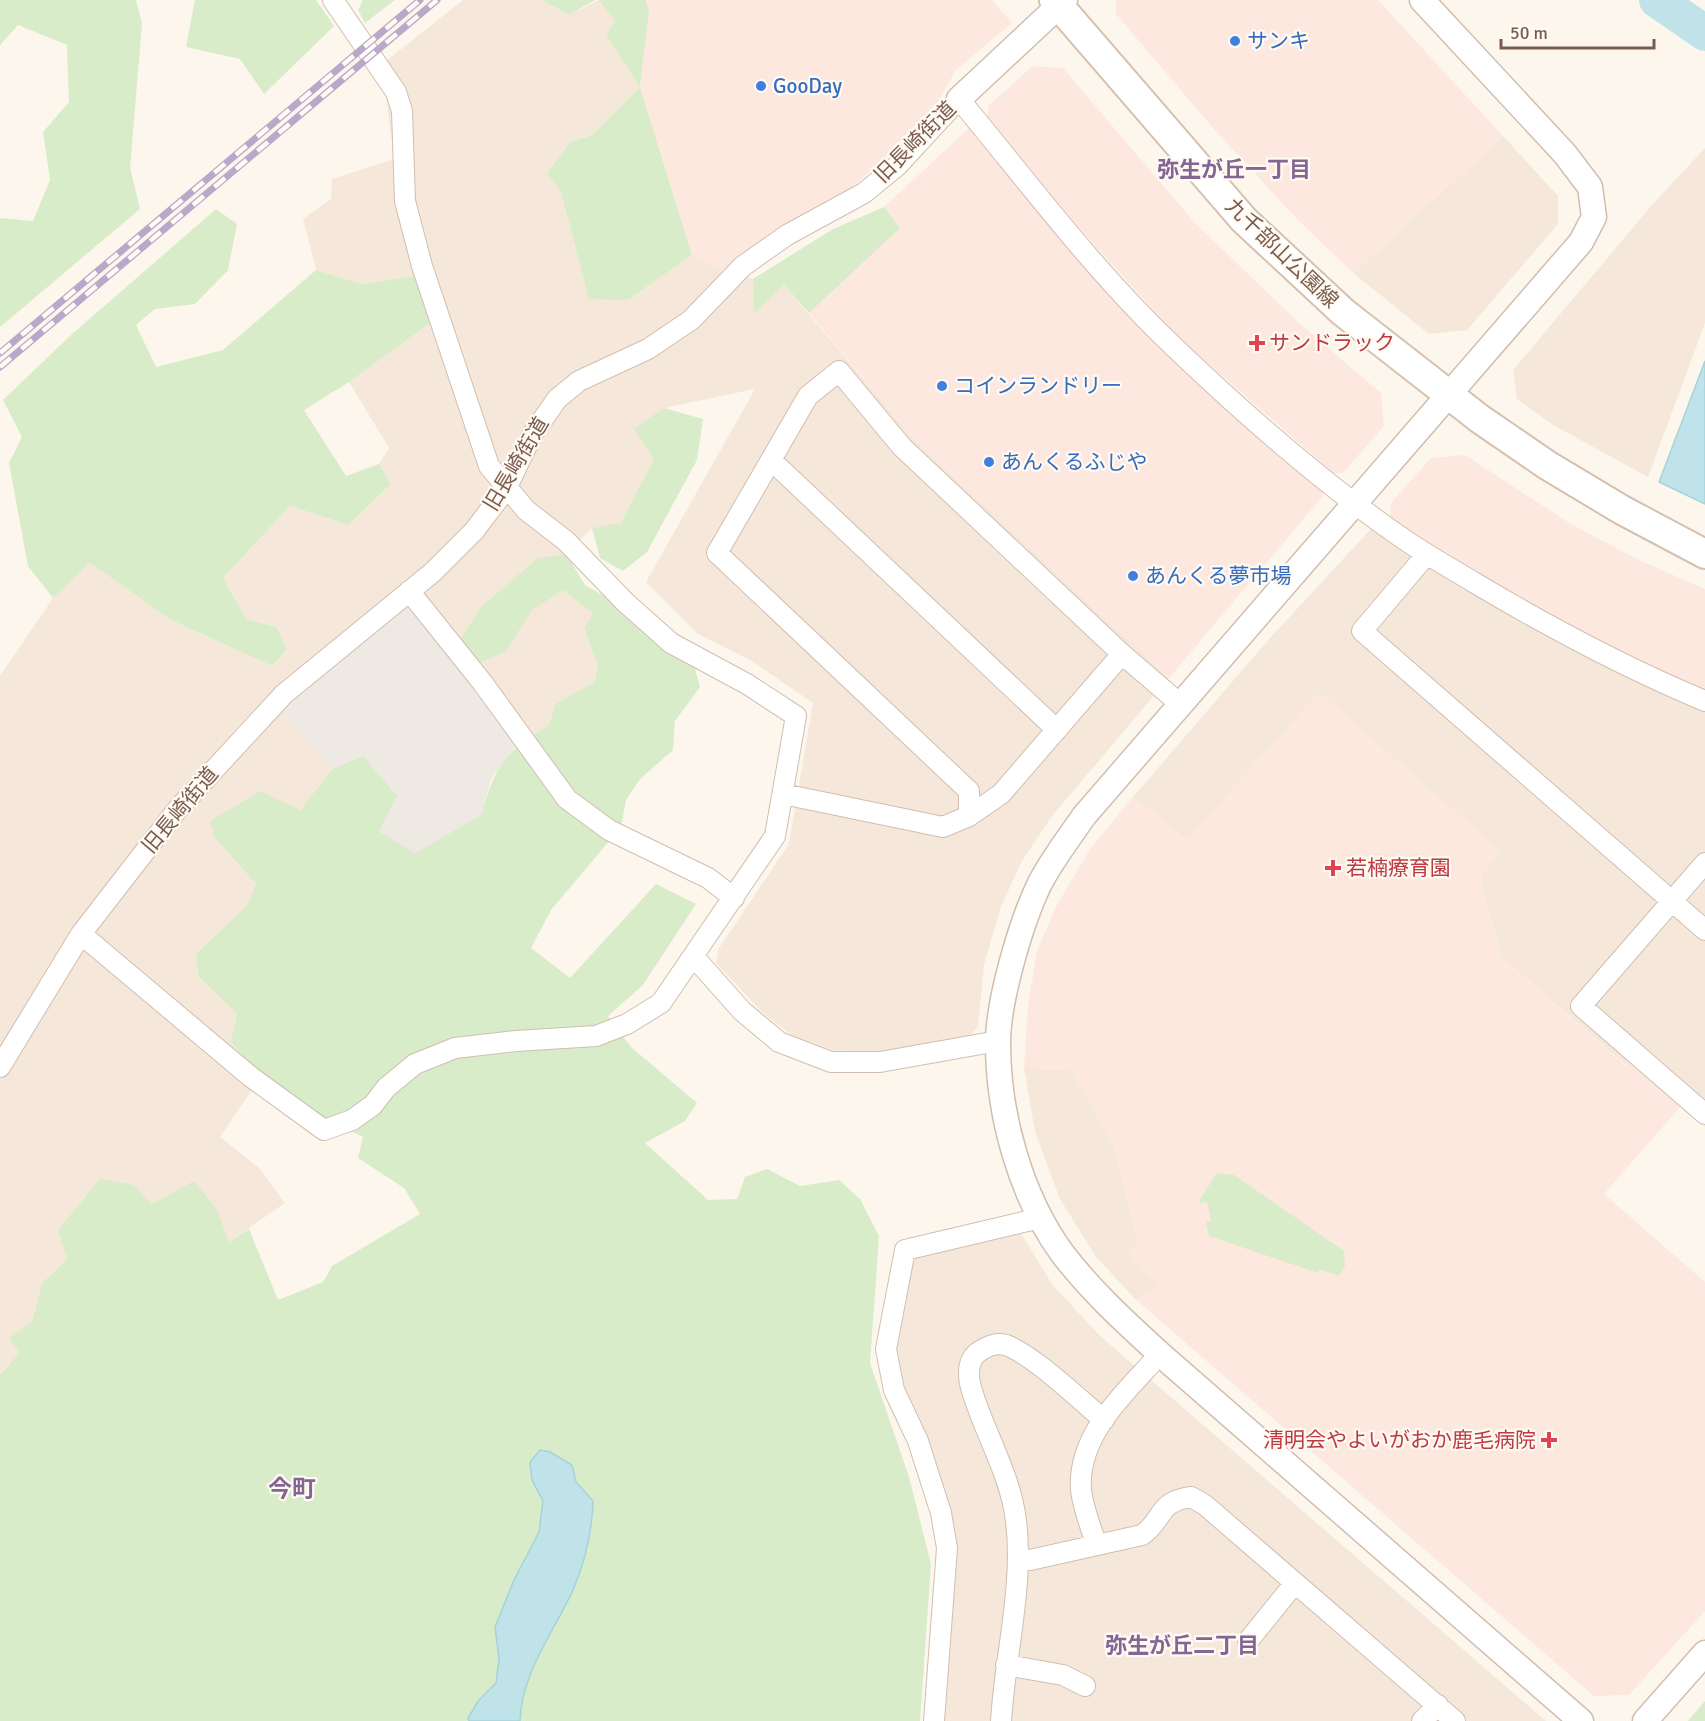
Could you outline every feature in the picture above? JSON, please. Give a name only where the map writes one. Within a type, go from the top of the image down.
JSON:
[{"type":"main road","name":"九千部山公園線","points":[[1060,2],[1244,220],[1343,312],[1449,395],[1547,465],[1622,510],[1705,554]]},
{"type":"street","points":[[81,934],[250,1077],[324,1130],[352,1120],[373,1105],[386,1088],[415,1064],[455,1048],[516,1041],[596,1036],[627,1024],[661,1003],[775,836],[796,716],[747,684],[671,643],[625,602],[566,541],[526,510],[489,466],[418,255],[405,201],[402,111],[396,92],[333,0]]},
{"type":"street","points":[[1422,0],[1565,154],[1590,187],[1594,217],[1581,242],[1084,816],[1040,883],[1026,916],[1008,977],[998,1041],[1005,1113],[1020,1167],[1040,1218],[1061,1251],[1094,1292],[1160,1354],[1581,1721]]},
{"type":"street","name":"旧長崎街道","points":[[0,1067],[81,934],[177,810],[285,694],[433,572],[474,531],[506,489],[532,435],[557,399],[579,381],[648,349],[691,320],[743,266],[787,236],[864,193],[897,166],[959,99],[1060,2]]},
{"type":"street","points":[[959,99],[1090,258],[1171,345],[1240,408],[1353,503],[1427,554],[1528,615],[1660,682],[1705,701]]},
{"type":"street","points":[[969,816],[969,791],[717,553],[808,396],[839,371],[902,447],[1122,654],[1180,704]]},
{"type":"street","points":[[771,460],[1057,730]]},
{"type":"street","points":[[1427,554],[1362,631],[1705,930]]},
{"type":"street","points":[[409,591],[482,682],[567,799],[609,830],[708,878],[734,898]]},
{"type":"street","points":[[783,794],[943,827],[969,816],[1001,794],[1122,654]]},
{"type":"street","points":[[1705,863],[1581,1006],[1705,1114]]},
{"type":"street","points":[[694,957],[742,1011],[779,1042],[831,1062],[880,1062],[998,1041]]},
{"type":"street","points":[[934,1721],[947,1548],[941,1513],[918,1441],[894,1390],[886,1349],[905,1250],[1040,1218]]},
{"type":"street","points":[[1001,1721],[1017,1558],[1016,1519],[1003,1475],[971,1390],[967,1371],[974,1356],[988,1345],[1004,1344],[1021,1353],[1104,1420]]},
{"type":"street","points":[[1096,1544],[1081,1490],[1091,1437],[1160,1354]]},
{"type":"street","points":[[1017,1558],[1030,1560],[1142,1535],[1149,1530],[1167,1504],[1191,1497],[1205,1505],[1455,1721]]},
{"type":"street","points":[[1248,1641],[1295,1583]]},
{"type":"street","points":[[1645,1721],[1705,1653]]},
{"type":"street","points":[[1006,1665],[1063,1675],[1084,1686]]},
{"type":"street","points":[[1422,1721],[1438,1705]]},
{"type":"shaded area","points":[[463,0],[542,0],[569,15],[599,0],[615,21],[606,35],[640,87],[592,135],[570,142],[547,173],[561,192],[589,298],[628,300],[692,255],[722,271],[753,279],[754,312],[784,285],[916,441],[1169,678],[1052,816],[1022,861],[1001,906],[984,965],[978,1026],[969,1037],[881,1052],[832,1050],[792,1035],[763,1013],[716,963],[719,948],[789,844],[813,703],[750,660],[698,634],[646,582],[755,389],[664,408],[655,459],[621,524],[592,528],[566,554],[585,585],[593,613],[584,630],[598,665],[594,682],[555,704],[549,725],[518,743],[279,710],[332,769],[300,810],[215,838],[256,884],[247,905],[196,954],[198,976],[237,1014],[257,1072],[254,1087],[220,1137],[259,1168],[285,1203],[229,1242],[67,1259],[42,1283],[32,1321],[10,1338],[19,1353],[0,1375],[0,676],[53,598],[90,563],[171,620],[272,666],[287,651],[277,627],[246,619],[223,578],[290,506],[348,525],[391,484],[379,464],[389,448],[349,382],[430,323],[415,276],[362,284],[316,270],[303,219],[331,199],[332,179],[394,159],[387,104],[386,61]]},
{"type":"shaded area","points":[[646,0],[992,0],[1012,23],[956,70],[939,100],[879,164],[846,192],[774,230],[722,271],[692,255],[640,87],[649,11]]},
{"type":"shaded area","points":[[1116,0],[1378,0],[1503,136],[1353,273],[1297,219],[1213,128],[1116,14]]},
{"type":"shaded area","points":[[1033,66],[1063,68],[1195,223],[1299,323],[1381,393],[1384,426],[1343,473],[1333,473],[1176,335],[1061,208],[987,117],[989,105]]},
{"type":"shaded area","points":[[969,128],[1157,345],[1233,414],[1322,488],[1323,496],[1169,678],[916,441],[809,313],[899,228],[884,207]]},
{"type":"shaded area","points":[[1503,136],[1558,196],[1558,224],[1467,330],[1429,334],[1353,273]]},
{"type":"shaded area","points":[[1705,148],[1705,323],[1648,477],[1553,425],[1517,399],[1513,370],[1652,205]]},
{"type":"shaded area","points":[[1465,455],[1571,524],[1639,560],[1705,589],[1705,691],[1661,672],[1526,601],[1437,548],[1391,516],[1390,504],[1431,458]]},
{"type":"shaded area","points":[[1391,516],[1437,548],[1526,601],[1661,672],[1705,691],[1705,1127],[1629,1061],[1626,1065],[1501,957],[1480,877],[1500,851],[1319,693],[1187,840],[1133,797],[1270,638],[1370,530]]},
{"type":"shaded area","points":[[412,603],[518,743],[491,779],[481,815],[415,853],[379,831],[363,756],[332,769],[279,710]]},
{"type":"shaded area","points":[[1319,692],[1500,851],[1480,877],[1501,957],[1625,1065],[1629,1061],[1681,1106],[1604,1194],[1705,1282],[1705,1611],[1629,1695],[1594,1696],[1136,1300],[1159,1286],[1128,1252],[1139,1244],[1112,1141],[1071,1069],[1024,1068],[1028,1006],[1037,951],[1057,905],[1090,849],[1133,797],[1187,840]]},
{"type":"shaded area","points":[[1024,1068],[1071,1069],[1112,1141],[1139,1244],[1129,1252],[1160,1286],[1136,1300],[1096,1257],[1060,1199],[1035,1132]]},
{"type":"shaded area","points":[[1019,1230],[1052,1284],[1099,1335],[1546,1721],[938,1721],[954,1557],[900,1391],[894,1349],[910,1255]]},
{"type":"green space","points":[[0,0],[136,0],[142,23],[130,168],[140,209],[0,327],[0,218],[33,221],[50,180],[43,132],[69,102],[67,45],[18,25],[0,45]]},
{"type":"green space","points":[[195,0],[316,0],[334,26],[264,94],[240,59],[186,47]]},
{"type":"green space","points":[[363,0],[395,0],[365,23],[358,10]]},
{"type":"green space","points":[[542,0],[595,0],[569,15]]},
{"type":"green space","points":[[599,0],[646,0],[649,11],[640,87],[606,35],[615,21]]},
{"type":"green space","points":[[640,87],[692,255],[628,300],[589,299],[561,192],[547,173],[570,142],[592,135]]},
{"type":"green space","points":[[884,207],[900,228],[809,313],[784,285],[754,314],[753,279],[833,229]]},
{"type":"green space","points":[[216,209],[237,224],[228,270],[195,304],[155,309],[136,325],[156,367],[223,350],[316,270],[362,284],[415,276],[430,323],[349,382],[304,410],[346,476],[379,464],[391,484],[348,525],[290,506],[223,578],[246,619],[277,627],[287,650],[272,666],[171,620],[90,563],[53,598],[28,566],[9,463],[22,437],[3,400],[71,335]]},
{"type":"green space","points":[[664,408],[703,419],[697,460],[647,552],[623,571],[600,558],[592,528],[621,523],[654,459],[634,429]]},
{"type":"green space","points":[[566,554],[585,585],[615,602],[694,665],[700,687],[675,721],[673,750],[640,779],[626,800],[621,827],[551,910],[531,948],[570,978],[656,884],[696,904],[643,985],[608,1016],[631,1047],[697,1103],[685,1121],[645,1143],[708,1200],[737,1199],[745,1177],[767,1169],[800,1186],[839,1180],[860,1199],[879,1236],[870,1363],[909,1477],[931,1564],[920,1721],[520,1721],[527,1678],[573,1589],[593,1501],[576,1482],[572,1466],[532,1480],[543,1501],[539,1532],[514,1580],[495,1627],[499,1659],[496,1683],[479,1700],[468,1718],[469,1721],[0,1721],[0,1375],[19,1353],[9,1338],[32,1321],[42,1283],[67,1259],[58,1230],[100,1179],[134,1185],[152,1204],[194,1181],[216,1208],[229,1242],[249,1229],[278,1300],[323,1282],[332,1266],[420,1214],[404,1188],[358,1158],[363,1137],[326,1117],[276,1085],[231,1042],[237,1014],[198,976],[196,954],[247,905],[256,884],[215,838],[210,821],[260,791],[300,810],[332,769],[363,756],[397,796],[379,831],[415,853],[481,815],[491,784],[504,761],[522,743],[549,725],[555,704],[594,682],[598,665],[584,629],[593,613],[563,590],[532,610],[506,651],[479,663],[459,641],[481,607],[538,558]]},
{"type":"green space","points":[[1217,1173],[1234,1175],[1344,1251],[1345,1267],[1339,1276],[1319,1269],[1318,1273],[1209,1236],[1206,1222],[1211,1221],[1207,1202],[1200,1203],[1200,1199]]},
{"type":"green space","points":[[1705,1701],[1705,1721],[1688,1721]]},
{"type":"water","points":[[1705,361],[1705,504],[1659,482]]},
{"type":"water","points":[[540,1450],[550,1452],[572,1465],[576,1482],[593,1501],[584,1558],[573,1590],[532,1669],[522,1703],[520,1721],[469,1721],[468,1718],[479,1700],[496,1683],[499,1659],[495,1627],[514,1580],[539,1532],[543,1501],[532,1480],[530,1462]]},
{"type":"waterway","points":[[1657,0],[1705,33]]},
{"type":"railway","points":[[0,353],[420,0]]},
{"type":"railway","points":[[0,367],[437,0]]},
{"type":"place","name":"サンキ","points":[[1235,41]]},
{"type":"place","name":"GooDay","points":[[761,86]]},
{"type":"place","name":"サンドラック","points":[[1257,343]]},
{"type":"place","name":"コインランドリー","points":[[942,386]]},
{"type":"place","name":"あんくるふじや","points":[[989,462]]},
{"type":"place","name":"あんくる夢市場","points":[[1133,576]]},
{"type":"place","name":"若楠療育園","points":[[1333,868]]},
{"type":"place","name":"清明会やよいがおか鹿毛病院","points":[[1549,1440]]},
{"type":"district","name":"弥生が丘一丁目","points":[[1234,169]]},
{"type":"district","name":"今町","points":[[292,1489]]},
{"type":"district","name":"弥生が丘二丁目","points":[[1182,1645]]}]
